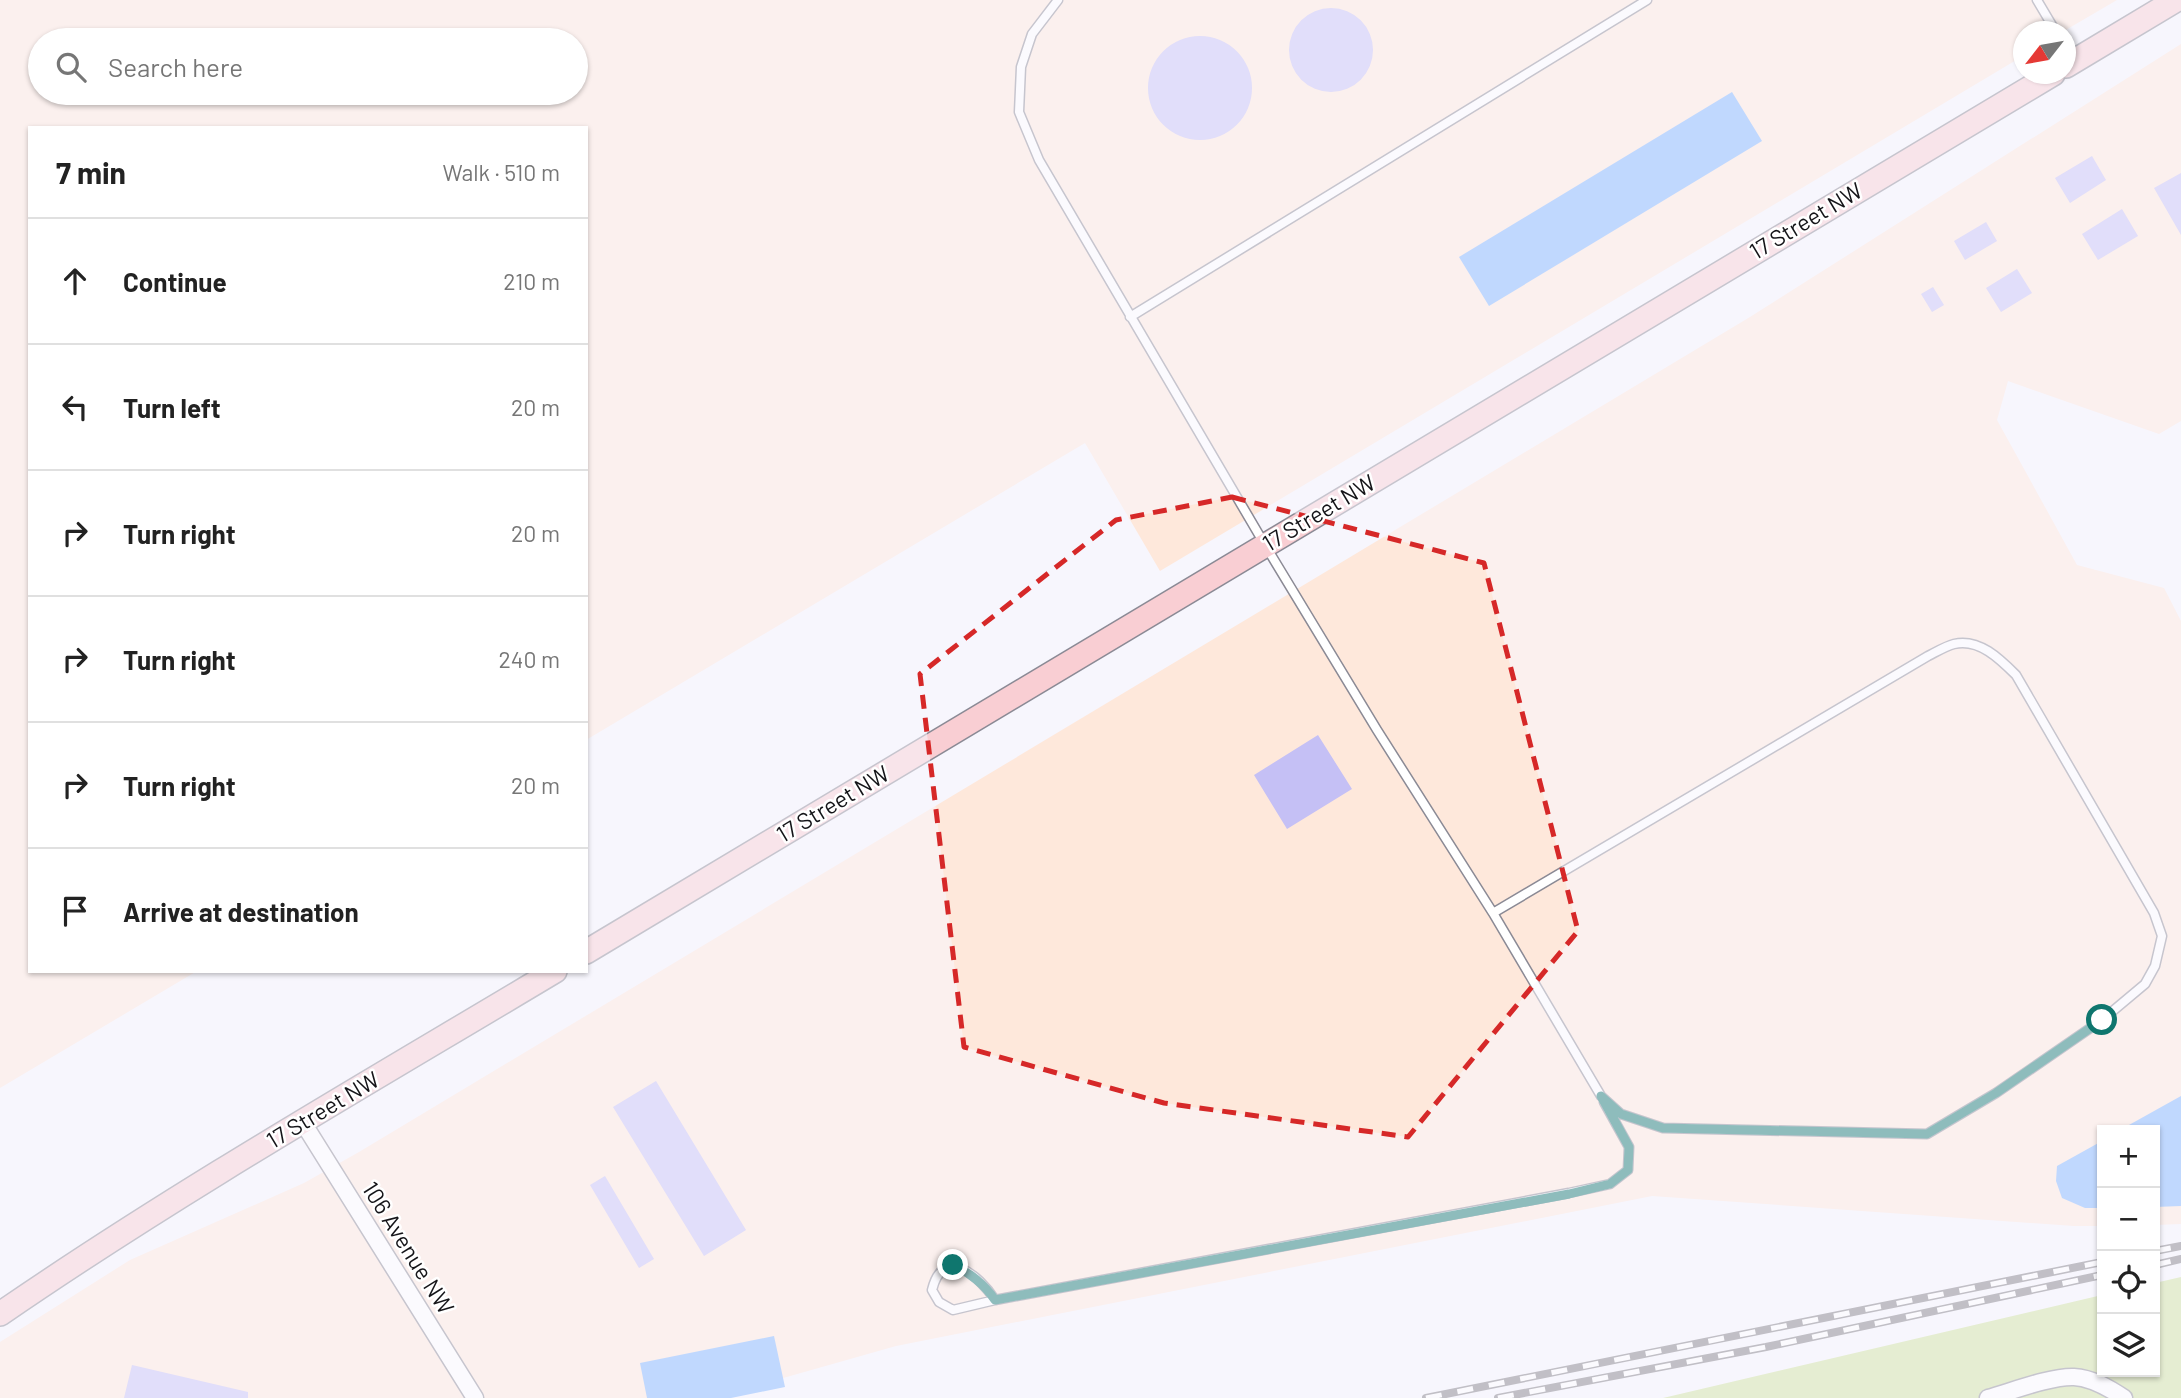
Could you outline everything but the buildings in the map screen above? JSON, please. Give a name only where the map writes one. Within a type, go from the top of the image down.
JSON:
[{"type":"main road","points":[[2076,57],[2176,0]]},
{"type":"main road","name":"17 Street NW","points":[[588,952],[2036,84]]},
{"type":"main road","name":"17 Street NW","points":[[0,1314],[93,1251],[302,1121],[552,973]]},
{"type":"main road","name":"17 Street NW","points":[[0,1301],[93,1251]]},
{"type":"street","name":"106 Avenue NW","points":[[302,1121],[475,1398]]},
{"type":"street","points":[[1988,1398],[2052,1380],[2073,1377],[2102,1384],[2124,1398]]},
{"type":"lane","points":[[995,1300],[989,1290],[965,1270],[953,1265],[945,1267],[935,1277],[932,1290],[939,1302],[953,1310],[1569,1194],[1610,1184],[1628,1170],[1629,1147],[1601,1096],[1493,913],[1377,730],[1265,545],[1040,160],[1019,112],[1021,66],[1032,34],[1058,0]]},
{"type":"lane","points":[[1130,317],[1647,0]]},
{"type":"lane","points":[[2037,0],[2049,21]]},
{"type":"lane","points":[[1493,913],[1928,656],[1954,644],[1976,644],[2001,660],[2016,675],[2154,913],[2162,936],[2155,966],[2145,984],[2081,1034],[1996,1093],[1927,1134],[1663,1128],[1621,1114],[1601,1096]]},
{"type":"highlighted area","points":[[1232,497],[1484,563],[1578,931],[1408,1137],[1164,1103],[964,1047],[920,674],[1116,520]]},
{"type":"shaded area","points":[[0,0],[2117,0],[2076,24],[2076,21],[2013,21],[2013,62],[1160,571],[1085,443],[588,739],[588,126],[28,126],[28,973],[194,973],[0,1088]]},
{"type":"shaded area","points":[[2181,44],[2181,421],[2159,434],[2008,381],[1997,420],[2077,565],[2164,588],[2181,621],[2181,1224],[2160,1225],[2160,1125],[2097,1125],[2097,1226],[1652,1196],[896,1346],[713,1398],[0,1398],[0,1342],[130,1260],[304,1183],[359,1152],[1750,317]]},
{"type":"green space","points":[[2181,1277],[2181,1398],[1663,1398],[2097,1296],[2097,1377],[2160,1377],[2160,1282]]},
{"type":"water","points":[[1732,92],[1762,141],[1489,306],[1459,257]]},
{"type":"water","points":[[2181,1096],[2181,1206],[2160,1207],[2160,1125],[2129,1125]]},
{"type":"water","points":[[2097,1144],[2097,1208],[2085,1208],[2062,1198],[2056,1181],[2057,1166]]},
{"type":"water","points":[[774,1336],[785,1387],[731,1398],[647,1398],[640,1363]]},
{"type":"railway","points":[[2160,1250],[2181,1246]]},
{"type":"railway","points":[[2160,1264],[2181,1259]]},
{"type":"railway","points":[[1426,1398],[2097,1263]]},
{"type":"railway","points":[[1498,1398],[1766,1347],[2097,1276]]},
{"type":"route","points":[[953,1265],[965,1270],[989,1290],[995,1300],[1569,1194],[1610,1184],[1628,1170],[1629,1147],[1601,1096],[1621,1114],[1663,1128],[1927,1134],[1996,1093],[2102,1020]]}]
